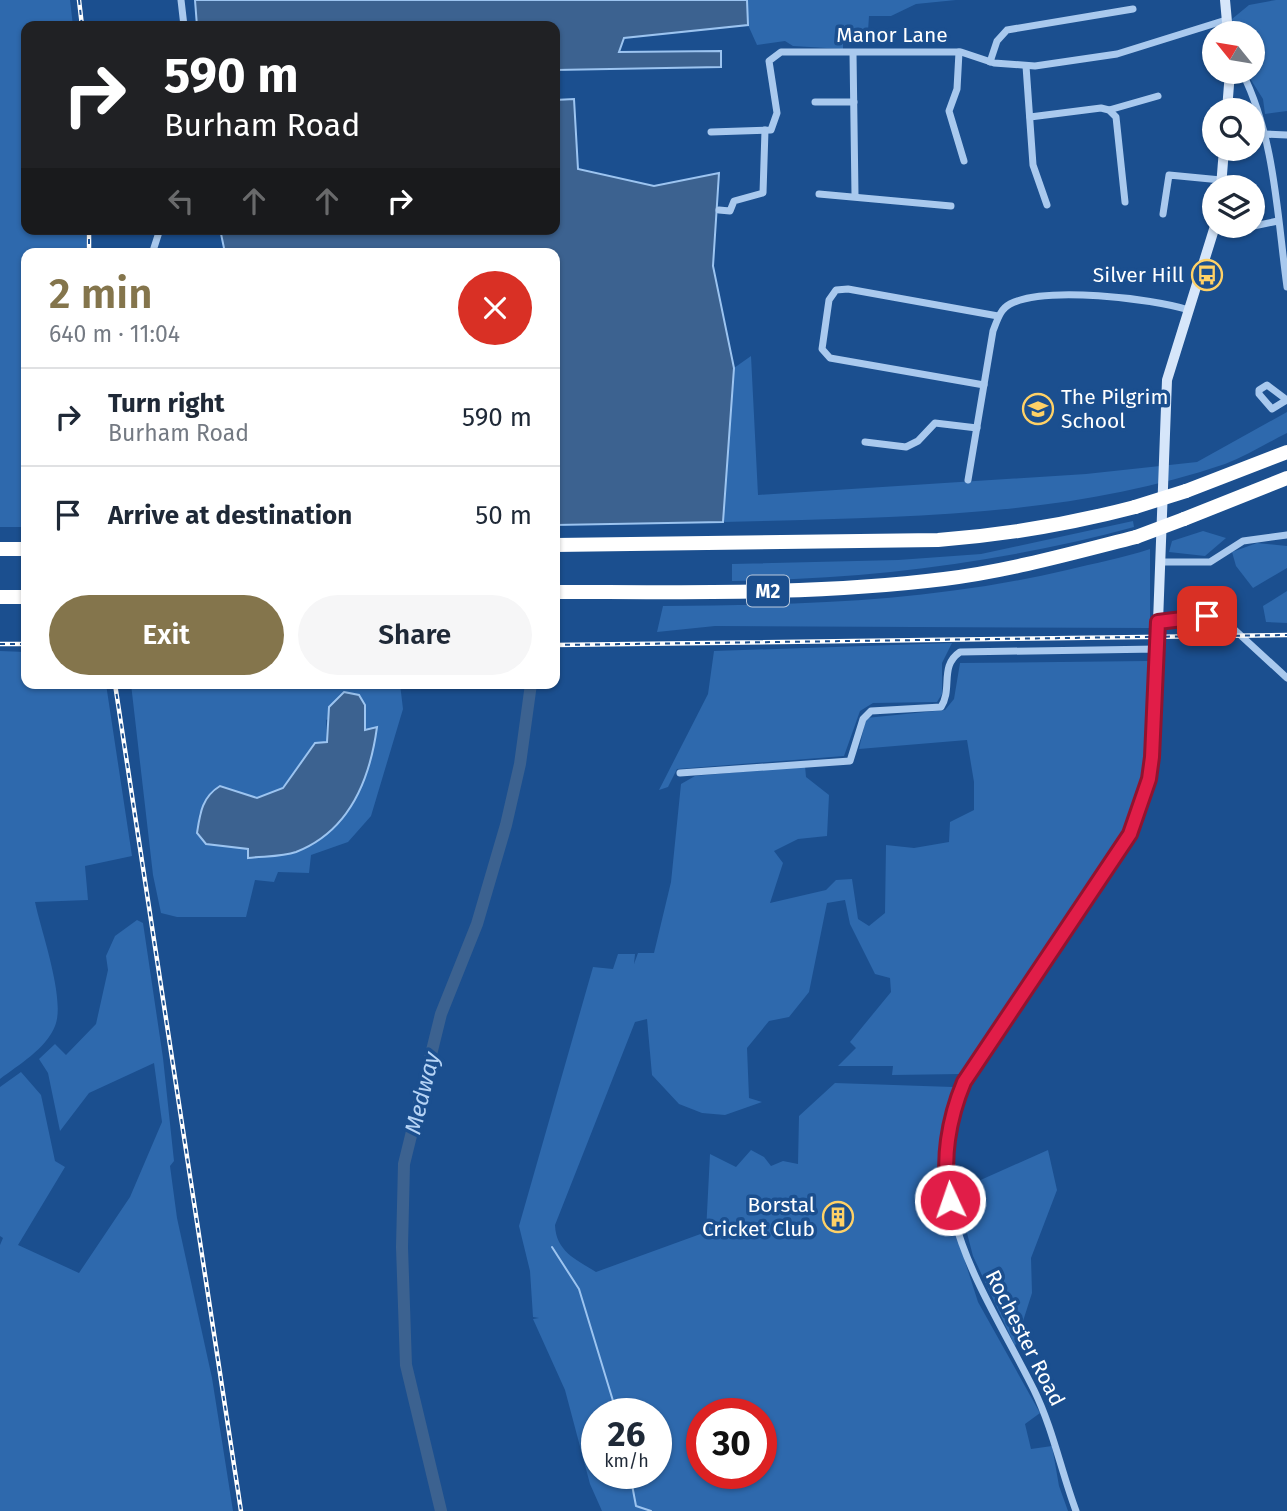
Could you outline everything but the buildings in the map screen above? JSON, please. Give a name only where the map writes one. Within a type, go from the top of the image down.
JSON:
[{"type":"highway","name":"M2","points":[[560,545],[808,543],[975,537],[1085,520],[1135,507],[1186,491],[1287,452]]},
{"type":"highway","name":"M2","points":[[560,592],[802,590],[880,586],[980,573],[1043,561],[1136,537],[1287,478]]},
{"type":"highway","points":[[0,549],[21,549]]},
{"type":"highway","points":[[0,597],[21,597]]},
{"type":"street","points":[[181,0],[183,21]]},
{"type":"street","points":[[1225,0],[1226,20]]},
{"type":"street","points":[[990,62],[997,41],[1007,30],[1133,9]]},
{"type":"street","name":"Manor Lane","points":[[765,130],[771,130],[776,121],[768,71],[769,61],[776,54],[959,52],[990,62],[1026,66],[1117,54],[1226,20]]},
{"type":"street","points":[[959,52],[957,89],[949,111],[964,161]]},
{"type":"street","points":[[853,53],[855,195]]},
{"type":"street","points":[[1026,66],[1033,165],[1047,205]]},
{"type":"street","points":[[1030,117],[1101,108],[1110,110],[1157,96]]},
{"type":"street","points":[[815,102],[854,102]]},
{"type":"street","points":[[1110,110],[1116,117],[1125,202]]},
{"type":"street","points":[[711,132],[765,130],[763,193],[734,201],[730,211],[719,210]]},
{"type":"street","points":[[1265,134],[1287,135]]},
{"type":"street","points":[[1265,141],[1283,206],[1278,221],[1287,287]]},
{"type":"street","points":[[1163,214],[1169,175],[1202,181]]},
{"type":"street","points":[[819,194],[855,195],[951,206]]},
{"type":"street","points":[[1265,224],[1278,221]]},
{"type":"street","points":[[680,773],[850,761],[863,719],[871,711],[942,707],[947,698],[948,666],[960,652],[1157,649],[1165,390],[1173,352],[1212,238]]},
{"type":"street","points":[[984,385],[830,358],[822,349],[827,309],[830,295],[840,288],[998,316]]},
{"type":"street","points":[[968,480],[998,316],[1007,305],[1025,299],[1075,296],[1137,298],[1189,310]]},
{"type":"street","points":[[865,442],[906,447],[918,441],[935,423],[977,428]]},
{"type":"street","points":[[1161,562],[1210,562],[1243,541],[1287,535]]},
{"type":"street","points":[[1158,622],[1207,616],[1224,620],[1287,678]]},
{"type":"street","name":"Rochester Road","points":[[1076,1511],[1038,1400],[981,1294],[968,1262],[948,1194],[947,1145],[953,1113],[964,1082],[1130,834],[1149,779],[1157,649]]},
{"type":"shaded area","points":[[0,0],[70,0],[72,21],[21,21],[21,235],[86,235],[86,248],[21,248],[21,527],[0,527]]},
{"type":"shaded area","points":[[195,0],[747,0],[748,25],[624,38],[619,52],[721,51],[721,67],[560,70],[560,21],[197,21]]},
{"type":"shaded area","points":[[747,0],[956,0],[916,4],[891,16],[869,16],[868,31],[843,30],[843,49],[793,46],[785,41],[757,45],[748,25]]},
{"type":"shaded area","points":[[1287,0],[1287,111],[1265,114],[1265,98],[1254,84],[1265,84],[1265,21],[1232,19],[1249,5]]},
{"type":"shaded area","points":[[574,99],[578,169],[654,186],[719,173],[713,266],[734,368],[723,522],[560,525],[560,248],[224,248],[221,235],[560,235],[560,100]]},
{"type":"shaded area","points":[[751,356],[758,495],[1086,474],[1197,462],[1287,412],[1287,433],[1225,464],[1102,496],[977,512],[723,522],[734,368]]},
{"type":"shaded area","points":[[1133,521],[1134,527],[1084,540],[934,567],[834,577],[732,581],[732,564],[898,560],[981,554]]},
{"type":"shaded area","points":[[1203,531],[1226,538],[1205,556],[1169,552],[1172,541]]},
{"type":"shaded area","points":[[1257,543],[1287,546],[1287,568],[1253,588],[1236,566],[1232,552]]},
{"type":"shaded area","points":[[1150,549],[1150,628],[715,626],[657,632],[663,606],[816,603],[916,595],[1016,581]]},
{"type":"shaded area","points":[[1287,591],[1287,623],[1266,622],[1263,606]]},
{"type":"shaded area","points":[[952,643],[942,663],[942,694],[937,702],[873,703],[860,711],[844,756],[677,769],[668,787],[659,790],[708,694],[714,651]]},
{"type":"shaded area","points":[[0,651],[21,652],[21,689],[107,689],[132,856],[85,866],[88,900],[35,902],[55,983],[58,1014],[55,1026],[45,1042],[0,1079]]},
{"type":"shaded area","points":[[1148,661],[1148,747],[1140,792],[1126,829],[1091,888],[961,1074],[892,1075],[893,1066],[838,1066],[856,1048],[850,1042],[891,992],[890,978],[875,974],[850,924],[845,900],[827,903],[809,992],[789,1017],[769,1021],[747,1048],[749,1098],[762,1102],[725,1115],[702,1113],[679,1104],[652,1075],[647,1019],[635,1022],[555,1225],[556,1234],[568,1253],[596,1272],[706,1232],[710,1154],[736,1167],[751,1150],[764,1157],[771,1166],[783,1161],[798,1164],[799,1116],[835,1083],[953,1087],[939,1149],[945,1199],[978,1302],[1040,1413],[1025,1424],[1031,1449],[1052,1446],[1059,1486],[1068,1511],[602,1511],[592,1489],[672,1489],[672,1398],[581,1398],[581,1450],[565,1390],[533,1319],[539,1318],[533,1317],[530,1271],[519,1226],[593,967],[613,969],[618,954],[635,954],[634,964],[638,953],[654,953],[671,882],[681,784],[695,776],[805,766],[806,777],[829,795],[827,836],[798,839],[774,851],[783,863],[770,903],[826,890],[836,880],[852,879],[858,919],[869,926],[885,913],[886,845],[914,848],[949,842],[950,822],[974,810],[974,782],[967,740],[859,749],[866,718],[945,710],[954,699],[960,663]]},
{"type":"shaded area","points":[[132,689],[401,689],[403,709],[371,816],[348,842],[311,855],[309,873],[278,872],[274,882],[255,880],[246,917],[177,917],[161,913],[153,875]],"holes":[[[365,705],[365,730],[376,727],[248,858],[248,849],[206,844],[197,833],[199,814],[220,786],[257,798],[283,788],[314,743],[327,742],[326,720]]]},
{"type":"shaded area","points":[[344,692],[359,695],[365,705],[365,730],[377,727],[363,784],[344,817],[315,843],[285,855],[248,858],[248,849],[206,844],[197,833],[201,812],[209,795],[220,786],[257,798],[283,788],[315,743],[327,742],[329,707]]},
{"type":"shaded area","points":[[137,920],[143,923],[163,1058],[174,1161],[170,1166],[177,1218],[212,1378],[233,1511],[0,1511],[0,1245],[3,1238],[0,1236],[0,1087],[21,1072],[41,1095],[55,1161],[65,1167],[18,1245],[79,1273],[130,1197],[162,1122],[154,1063],[89,1093],[60,1131],[48,1073],[39,1059],[55,1044],[66,1055],[96,1024],[108,970],[106,956],[115,936]]},
{"type":"shaded area","points":[[1048,1150],[1057,1190],[1031,1258],[1032,1293],[1015,1346],[973,1256],[956,1191]]},
{"type":"waterway","name":"Medway","points":[[441,1511],[406,1365],[402,1247],[404,1164],[441,1014],[477,924],[506,825],[520,764],[530,689]]},
{"type":"waterway","points":[[552,1247],[579,1289],[612,1398]]},
{"type":"waterway","points":[[633,1489],[636,1506],[651,1511]]},
{"type":"railway","points":[[79,0],[81,21]]},
{"type":"railway","points":[[89,235],[89,248]]},
{"type":"railway","points":[[560,645],[1287,635]]},
{"type":"railway","points":[[0,644],[21,644]]},
{"type":"railway","points":[[116,689],[241,1511]]},
{"type":"place","name":"Silver Hill","points":[[1207,275]]},
{"type":"place","name":"The Pilgrim School","points":[[1038,409]]},
{"type":"place","name":"Borstal Cricket Club","points":[[838,1217]]},
{"type":"route","points":[[950,1200],[947,1145],[953,1113],[964,1082],[1122,849],[1141,806],[1152,757],[1158,622],[1207,616]]}]
